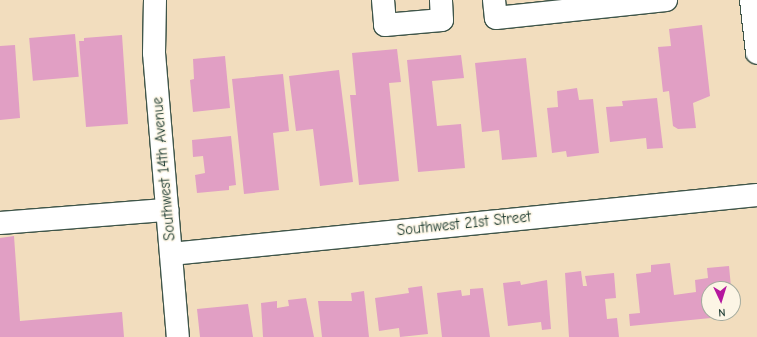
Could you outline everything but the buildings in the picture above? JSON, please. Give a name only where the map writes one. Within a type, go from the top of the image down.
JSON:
[{"type":"street","name":"Southwest 14th Avenue","points":[[155,0],[154,53],[178,337]]},
{"type":"street","points":[[383,0],[385,25],[442,20],[441,0]]},
{"type":"street","points":[[495,9],[666,0]]},
{"type":"street","points":[[751,0],[757,53]]},
{"type":"street","name":"Southwest 21st Street","points":[[171,254],[757,195]]},
{"type":"street","points":[[0,223],[167,210]]}]
